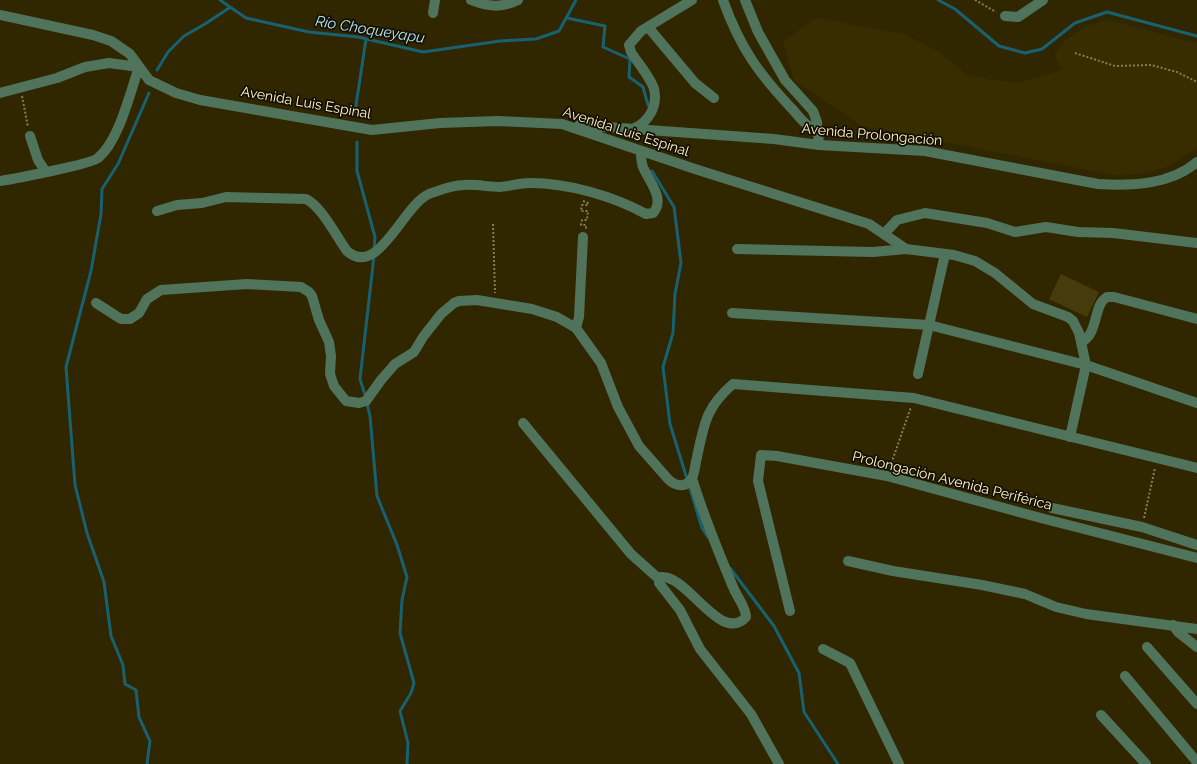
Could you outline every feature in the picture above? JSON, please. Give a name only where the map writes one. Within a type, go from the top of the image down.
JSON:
[{"type":"street","points":[[433,12],[435,0]]},
{"type":"street","points":[[472,0],[496,6],[509,5],[518,0]]},
{"type":"street","points":[[635,128],[644,124],[651,114],[654,89],[631,52],[629,45],[634,37],[648,27],[692,0]]},
{"type":"street","points":[[723,0],[735,31],[760,75],[803,121],[811,127],[818,129]]},
{"type":"street","points":[[745,0],[758,32],[785,80],[813,111],[818,129],[819,146]]},
{"type":"street","points":[[1005,16],[1018,17],[1043,0]]},
{"type":"street","name":"Avenida Luis Espinal","points":[[0,15],[94,35],[111,41],[130,54],[149,80],[176,93],[200,100],[372,130],[440,123],[491,121],[562,124],[640,151],[869,224],[906,249],[945,254],[975,261],[995,273],[1033,304],[1068,317],[1076,325],[1082,342],[1086,365]]},
{"type":"street","points":[[648,27],[695,83],[714,98]]},
{"type":"street","points":[[0,93],[56,78],[85,67],[109,63],[139,67],[124,112],[110,144],[101,156],[96,160],[0,181]]},
{"type":"street","name":"Avenida Prolongación","points":[[562,124],[774,139],[819,146],[926,151],[1104,185],[1124,186],[1155,183],[1189,169],[1197,162]]},
{"type":"street","points":[[30,136],[38,160],[46,172]]},
{"type":"street","points":[[157,211],[177,204],[202,203],[226,198],[306,199],[311,201],[320,212],[352,256],[366,258],[378,251],[412,208],[421,199],[456,185],[500,187],[519,184],[543,184],[597,194],[646,214],[654,213],[658,205],[657,197],[643,168],[640,151]]},
{"type":"street","points":[[884,234],[897,220],[925,213],[987,223],[1015,232],[1046,227],[1078,232],[1113,233],[1197,243]]},
{"type":"street","points":[[576,328],[580,317],[583,237]]},
{"type":"street","points":[[737,249],[873,252],[906,249]]},
{"type":"street","points":[[918,374],[945,254]]},
{"type":"street","points":[[96,303],[121,319],[130,319],[139,313],[147,299],[161,290],[247,284],[301,287],[312,296],[319,320],[329,342],[331,379],[341,397],[350,402],[359,403],[366,401],[381,380],[396,364],[414,352],[423,337],[446,308],[459,301],[468,300],[532,309],[557,317],[576,328],[601,363],[618,407],[639,446],[673,484],[685,485],[692,478],[706,418],[720,396],[733,384],[914,398],[1197,468]]},
{"type":"street","points":[[1082,342],[1090,337],[1101,303],[1108,297],[1114,297],[1197,319]]},
{"type":"street","points":[[732,312],[928,325],[1086,365],[1197,403]]},
{"type":"street","points":[[1070,437],[1086,365]]},
{"type":"street","points":[[523,423],[631,554],[660,579],[659,583],[680,610],[700,649],[750,714],[779,764]]},
{"type":"street","name":"Prolongación Avenida Periférica","points":[[790,611],[758,481],[761,455],[777,456],[887,476],[1037,517],[1197,558]]},
{"type":"street","points":[[660,579],[663,577],[668,578],[683,588],[722,621],[736,623],[746,617],[746,611],[738,600],[712,535],[692,478]]},
{"type":"street","points":[[1052,508],[1142,527],[1197,546]]},
{"type":"street","points":[[848,561],[894,571],[982,585],[1025,594],[1056,607],[1086,614],[1197,629]]},
{"type":"street","points":[[1173,625],[1178,632],[1197,647]]},
{"type":"street","points":[[1147,647],[1197,704]]},
{"type":"street","points":[[824,649],[850,663],[899,764]]},
{"type":"street","points":[[1125,676],[1197,762]]},
{"type":"street","points":[[1101,716],[1146,764]]},
{"type":"path","points":[[974,0],[1005,16]]},
{"type":"path","points":[[1075,53],[1115,66],[1151,66],[1170,70],[1197,82]]},
{"type":"path","points":[[20,87],[30,136]]},
{"type":"path","points":[[582,200],[588,203],[588,205],[582,205],[581,211],[588,211],[586,220],[582,220],[582,225],[586,225],[586,230],[581,231],[583,237]]},
{"type":"path","points":[[493,224],[496,303]]},
{"type":"path","points":[[887,476],[914,398]]},
{"type":"path","points":[[1142,527],[1157,459]]},
{"type":"shaded area","points":[[817,18],[903,34],[938,51],[967,75],[1019,83],[1062,70],[1055,55],[1062,43],[1086,26],[1111,20],[1197,44],[1197,148],[1166,167],[1144,173],[1115,175],[862,126],[794,80],[783,41]]},
{"type":"shaded area","points":[[1061,274],[1099,292],[1087,317],[1049,299]]},
{"type":"waterway","name":"Río Choqueyapu","points":[[220,0],[246,18],[309,32],[358,37],[423,52],[500,41],[536,39],[559,31],[576,0]]},
{"type":"waterway","name":"Río Choqueyapu","points":[[938,0],[955,9],[999,46],[1025,53],[1042,49],[1075,23],[1107,12],[1197,36]]},
{"type":"waterway","points":[[157,70],[168,52],[184,36],[229,8]]},
{"type":"waterway","points":[[567,18],[605,26],[603,47],[630,59],[629,77],[643,87],[648,105]]},
{"type":"waterway","points":[[355,112],[366,39]]},
{"type":"waterway","points":[[147,764],[150,741],[139,717],[136,690],[125,684],[123,665],[111,636],[104,582],[87,533],[75,485],[66,367],[91,271],[101,214],[102,189],[118,164],[149,93]]},
{"type":"waterway","points":[[357,142],[357,171],[375,237],[374,250]]},
{"type":"waterway","points":[[652,171],[674,207],[681,263],[675,294],[673,333],[663,367],[670,424],[687,479]]},
{"type":"waterway","points":[[366,398],[360,379],[374,256]]},
{"type":"waterway","points":[[367,404],[370,416],[377,496],[397,545],[407,577],[402,600],[400,633],[414,683],[411,693],[400,711],[408,743],[407,764]]},
{"type":"waterway","points":[[689,485],[702,528],[708,537]]},
{"type":"waterway","points":[[730,568],[774,626],[799,673],[804,712],[838,764]]}]
